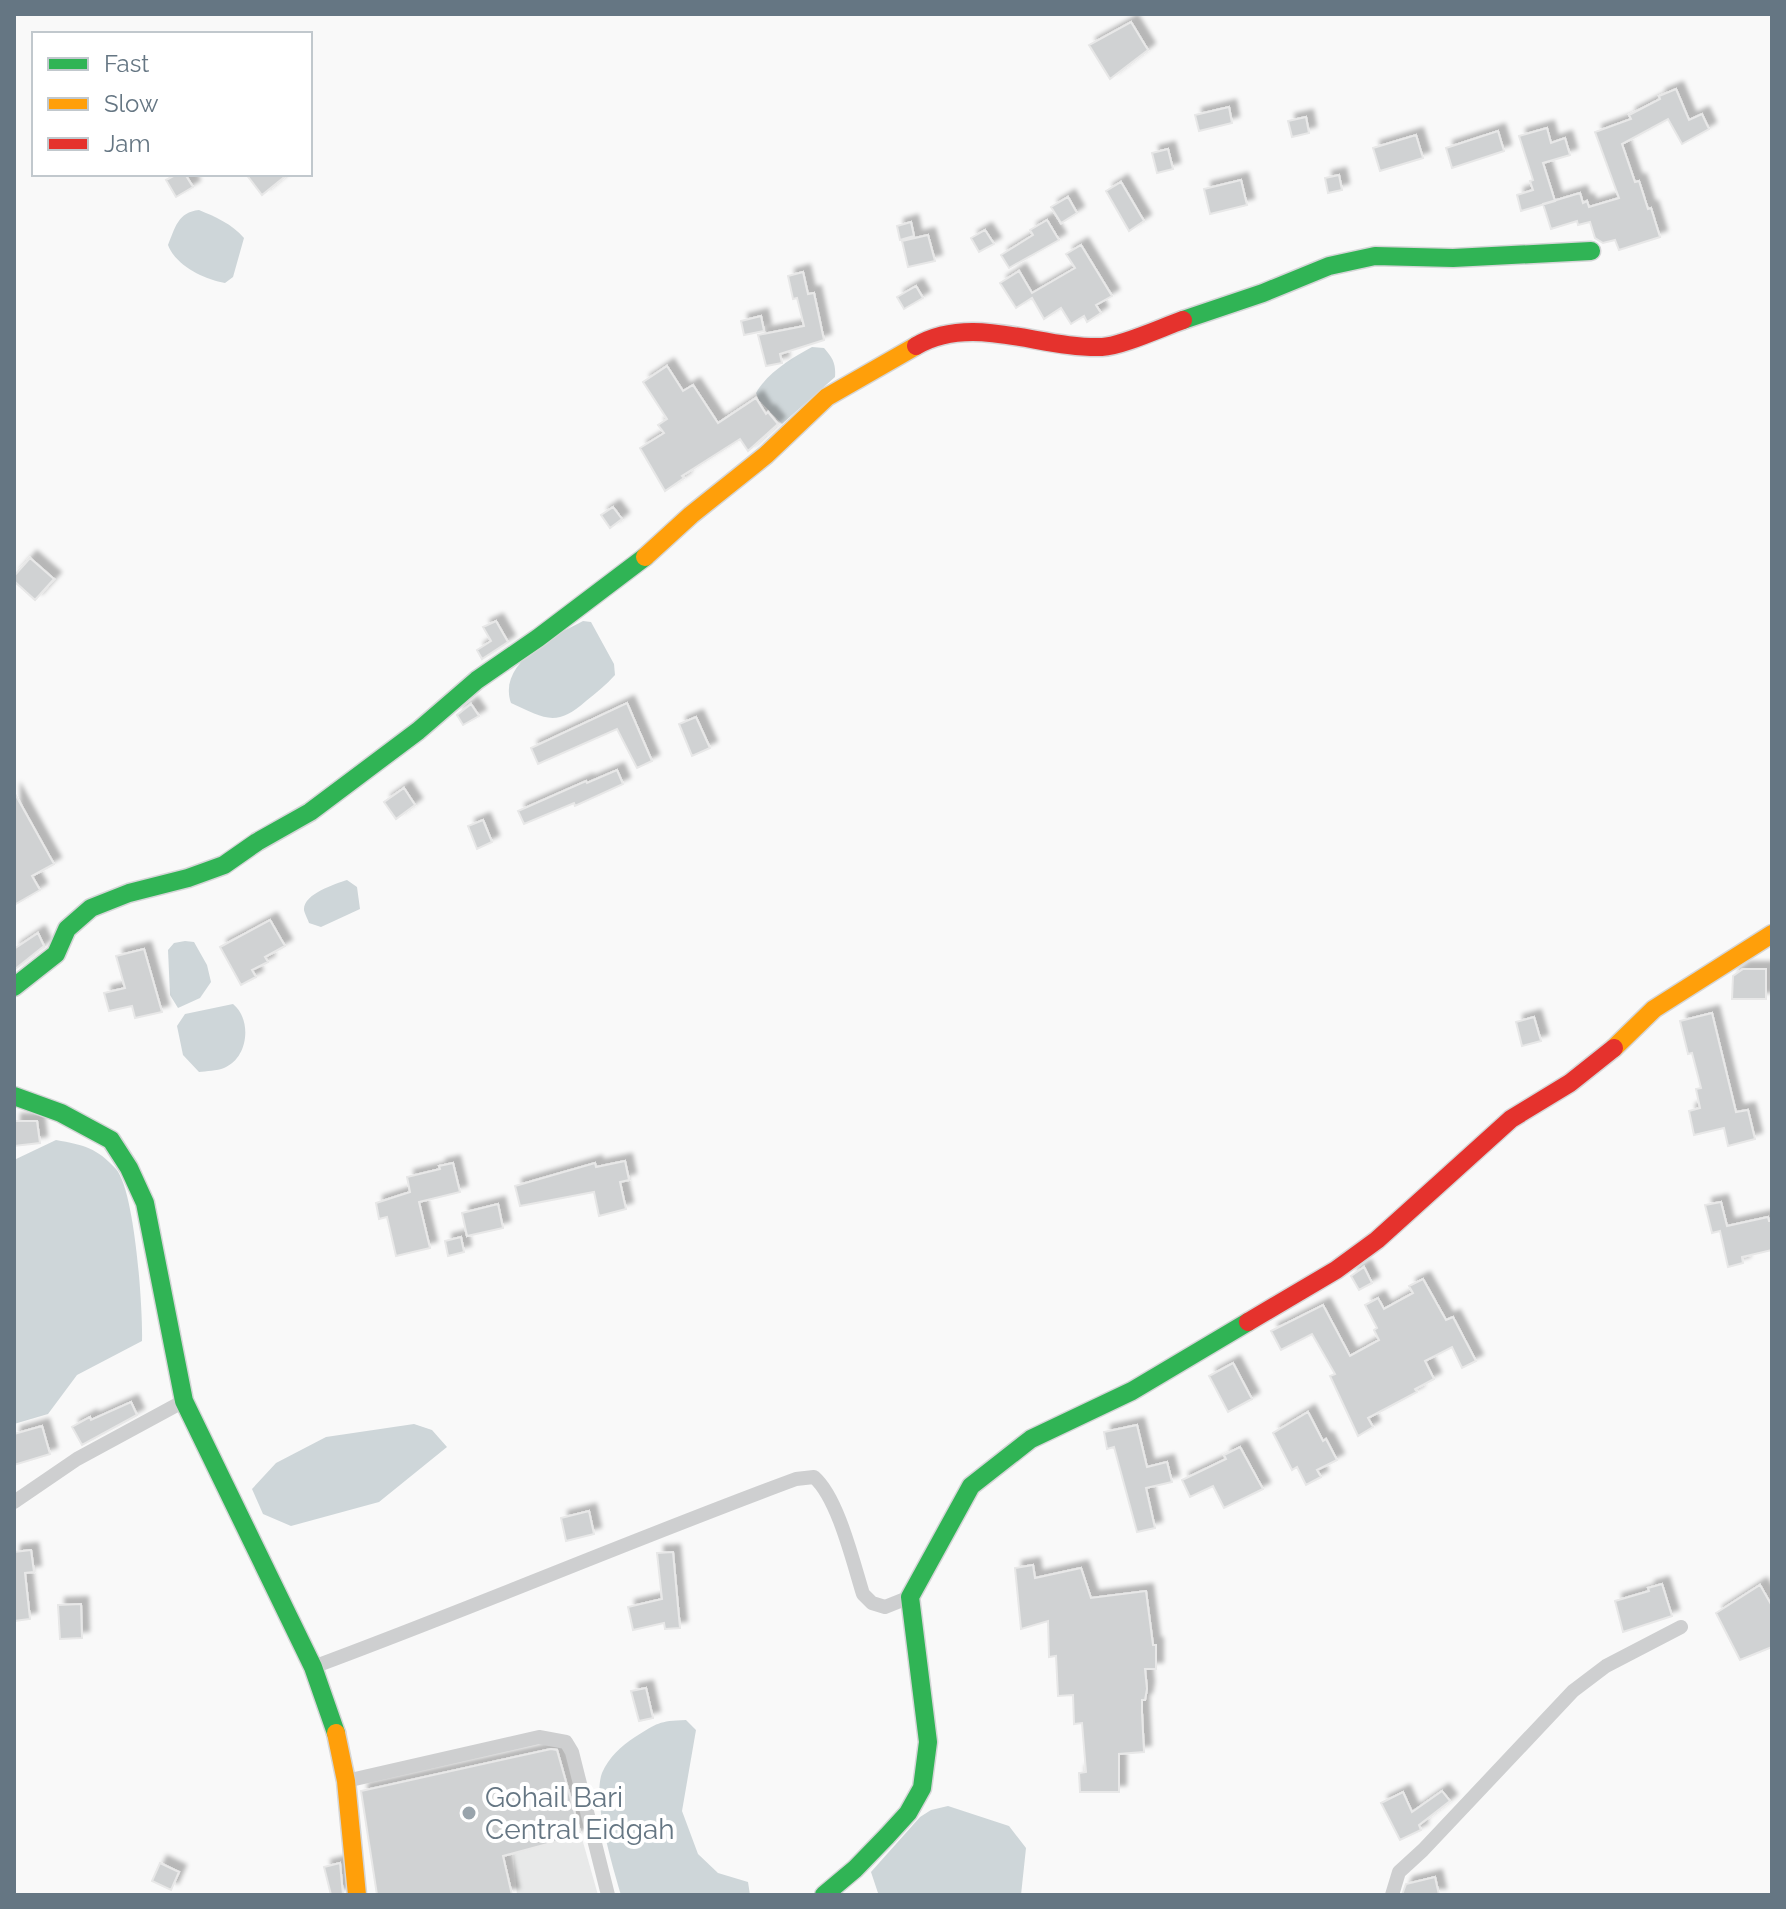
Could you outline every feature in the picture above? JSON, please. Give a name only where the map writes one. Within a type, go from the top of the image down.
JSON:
[{"type":"street","points":[[14,987],[56,954],[67,929],[91,908],[129,893],[224,865],[320,805],[418,731],[477,680],[659,546],[691,515],[766,455],[827,397],[934,335],[971,331],[1104,347],[1249,298],[1329,266],[1375,256],[1453,258],[1591,251]]},
{"type":"street","points":[[824,1895],[887,1836],[908,1813],[922,1788],[928,1742],[910,1597],[971,1486],[1031,1439],[1132,1391],[1336,1270],[1377,1240],[1511,1119],[1570,1083],[1612,1050],[1654,1009],[1772,934]]},
{"type":"street","points":[[14,1096],[61,1113],[111,1140],[129,1168],[145,1203],[184,1401],[313,1667],[333,1719],[346,1781],[357,1895]]},
{"type":"street","points":[[14,1502],[77,1459],[184,1401]]},
{"type":"street","points":[[313,1667],[443,1619],[550,1573],[796,1479],[814,1477],[823,1485],[863,1594],[872,1603],[885,1607],[910,1597]]},
{"type":"street","points":[[1392,1895],[1399,1872],[1573,1691],[1606,1666],[1681,1627]]},
{"type":"street","points":[[346,1781],[539,1737],[566,1742],[572,1752],[608,1895]]},
{"type":"shaded area","points":[[199,210],[218,218],[244,238],[233,277],[225,283],[192,270],[177,259],[168,245],[182,217]]},
{"type":"shaded area","points":[[812,347],[824,348],[832,358],[835,377],[782,424],[756,393],[774,372]]},
{"type":"shaded area","points":[[583,621],[591,622],[614,664],[615,675],[566,715],[550,718],[511,703],[509,689],[512,675],[520,663],[544,643]]},
{"type":"shaded area","points":[[347,880],[357,887],[360,909],[321,927],[309,923],[304,910],[309,899],[321,890]]},
{"type":"shaded area","points":[[194,942],[207,965],[211,982],[200,998],[178,1008],[170,995],[168,950],[174,943]]},
{"type":"shaded area","points":[[233,1004],[245,1028],[239,1056],[224,1068],[199,1072],[183,1055],[177,1026],[185,1014]]},
{"type":"shaded area","points":[[56,1140],[96,1152],[116,1169],[123,1181],[133,1225],[142,1341],[77,1375],[48,1414],[14,1424],[14,1160]]},
{"type":"shaded area","points":[[414,1424],[432,1430],[447,1447],[379,1502],[291,1526],[263,1514],[252,1489],[276,1463],[326,1437]]},
{"type":"shaded area","points":[[686,1720],[696,1730],[682,1811],[698,1854],[718,1873],[748,1882],[750,1895],[621,1895],[602,1816],[602,1773],[616,1752],[635,1737],[659,1724]]},
{"type":"shaded area","points":[[948,1806],[1009,1826],[1026,1848],[1021,1895],[878,1893],[871,1872],[920,1817],[931,1810]]},
{"type":"shaded area","points":[[581,1835],[598,1895],[517,1895],[513,1852]]},
{"type":"building","points":[[1131,22],[1148,50],[1110,79],[1089,45]]},
{"type":"building","points":[[1676,89],[1689,120],[1702,114],[1709,129],[1682,144],[1668,119],[1622,144],[1635,182],[1639,181],[1648,209],[1651,208],[1660,237],[1619,250],[1615,240],[1603,243],[1595,238],[1590,222],[1578,225],[1577,221],[1551,229],[1543,204],[1580,193],[1583,203],[1587,201],[1589,207],[1619,198],[1595,132],[1631,119],[1629,115]]},
{"type":"building","points":[[1229,107],[1232,123],[1199,131],[1195,115]]},
{"type":"building","points":[[1306,117],[1309,133],[1292,137],[1288,121]]},
{"type":"building","points":[[1547,128],[1551,143],[1565,138],[1570,155],[1543,163],[1555,201],[1521,211],[1517,195],[1533,190],[1530,181],[1533,180],[1519,136]]},
{"type":"building","points":[[1498,131],[1504,151],[1452,168],[1446,148]]},
{"type":"building","points":[[1416,135],[1423,158],[1380,171],[1373,148]]},
{"type":"building","points":[[1168,149],[1173,169],[1157,173],[1152,153]]},
{"type":"building","points":[[1339,175],[1342,190],[1328,193],[1325,178]]},
{"type":"building","points":[[173,176],[186,176],[193,187],[176,197],[166,180]]},
{"type":"building","points":[[248,176],[286,176],[262,195]]},
{"type":"building","points":[[1241,180],[1247,205],[1210,214],[1204,189]]},
{"type":"building","points":[[1121,182],[1144,221],[1129,231],[1106,191]]},
{"type":"building","points":[[1068,197],[1077,213],[1061,223],[1051,207]]},
{"type":"building","points":[[1047,220],[1059,240],[1009,268],[1001,255],[1033,235],[1030,230]]},
{"type":"building","points":[[911,222],[914,236],[900,240],[897,226]]},
{"type":"building","points":[[985,230],[994,244],[979,252],[971,238]]},
{"type":"building","points":[[928,235],[935,261],[908,267],[902,241]]},
{"type":"building","points":[[1081,245],[1112,296],[1096,305],[1101,313],[1087,322],[1084,316],[1071,324],[1061,308],[1044,319],[1032,298],[1016,308],[1000,283],[1019,271],[1032,293],[1075,268],[1066,254]]},
{"type":"building","points":[[803,272],[808,294],[814,293],[824,340],[780,354],[782,363],[766,366],[758,335],[804,326],[788,276]]},
{"type":"building","points":[[916,286],[923,298],[904,309],[897,297]]},
{"type":"building","points":[[761,316],[764,331],[744,335],[741,321]]},
{"type":"building","points":[[667,366],[683,391],[693,385],[718,423],[756,398],[766,414],[768,412],[778,424],[748,451],[740,439],[682,476],[684,478],[665,491],[640,448],[664,433],[658,425],[667,419],[643,382]]},
{"type":"building","points":[[613,507],[622,519],[610,528],[601,515]]},
{"type":"building","points":[[30,558],[54,579],[35,600],[14,581],[14,576]]},
{"type":"building","points":[[496,621],[508,642],[482,659],[477,650],[491,641],[483,627]]},
{"type":"building","points":[[627,703],[652,761],[637,768],[617,729],[538,764],[531,748]]},
{"type":"building","points":[[471,704],[479,716],[463,725],[457,715]]},
{"type":"building","points":[[696,717],[710,748],[692,756],[679,724]]},
{"type":"building","points":[[617,770],[623,784],[575,806],[574,803],[524,824],[518,811]]},
{"type":"building","points":[[404,788],[415,805],[396,819],[384,802]]},
{"type":"building","points":[[14,792],[54,864],[32,876],[40,890],[14,905]]},
{"type":"building","points":[[483,820],[492,842],[477,849],[468,826]]},
{"type":"building","points":[[270,920],[285,946],[265,957],[268,962],[252,970],[256,977],[241,985],[220,947]]},
{"type":"building","points":[[38,933],[44,946],[14,970],[14,949]]},
{"type":"building","points":[[144,949],[162,1012],[135,1018],[132,1006],[109,1011],[104,993],[125,988],[116,956]]},
{"type":"building","points":[[1743,969],[1766,969],[1766,999],[1732,999],[1733,976]]},
{"type":"building","points":[[1712,1013],[1736,1112],[1748,1110],[1755,1139],[1728,1146],[1724,1128],[1694,1135],[1689,1111],[1700,1108],[1696,1089],[1701,1088],[1680,1021]]},
{"type":"building","points":[[1534,1017],[1541,1041],[1522,1046],[1516,1022]]},
{"type":"building","points":[[14,1121],[37,1121],[40,1143],[14,1146]]},
{"type":"building","points":[[625,1161],[629,1180],[620,1182],[626,1209],[599,1216],[594,1192],[520,1206],[515,1186],[595,1163],[596,1167]]},
{"type":"building","points":[[453,1163],[460,1192],[419,1202],[430,1248],[396,1256],[387,1217],[379,1219],[376,1203],[410,1192],[407,1177]]},
{"type":"building","points":[[1721,1202],[1727,1226],[1768,1217],[1772,1221],[1772,1250],[1742,1257],[1743,1263],[1728,1267],[1720,1231],[1712,1233],[1705,1205]]},
{"type":"building","points":[[498,1204],[503,1228],[467,1236],[462,1213]]},
{"type":"building","points":[[461,1237],[464,1252],[448,1256],[445,1241]]},
{"type":"building","points":[[1364,1267],[1372,1283],[1359,1290],[1351,1276]]},
{"type":"building","points":[[1423,1279],[1446,1320],[1453,1317],[1476,1361],[1462,1368],[1452,1347],[1425,1361],[1434,1379],[1415,1389],[1417,1392],[1368,1418],[1373,1427],[1358,1436],[1330,1376],[1335,1374],[1312,1334],[1281,1350],[1271,1331],[1323,1305],[1350,1356],[1379,1340],[1374,1330],[1377,1328],[1365,1305],[1378,1298],[1384,1309],[1413,1293],[1409,1286]]},
{"type":"building","points":[[1233,1363],[1252,1399],[1228,1412],[1209,1376]]},
{"type":"building","points":[[131,1402],[137,1415],[82,1445],[72,1427]]},
{"type":"building","points":[[1308,1412],[1337,1460],[1317,1470],[1321,1477],[1306,1485],[1297,1467],[1292,1470],[1273,1433]]},
{"type":"building","points":[[1137,1425],[1147,1467],[1167,1462],[1172,1482],[1146,1488],[1155,1528],[1137,1532],[1114,1447],[1107,1449],[1104,1432]]},
{"type":"building","points":[[42,1426],[50,1454],[14,1465],[14,1434]]},
{"type":"building","points":[[1240,1447],[1263,1489],[1224,1508],[1213,1486],[1190,1497],[1182,1480],[1226,1459],[1224,1455]]},
{"type":"building","points":[[589,1511],[594,1534],[566,1541],[561,1518]]},
{"type":"building","points":[[31,1550],[34,1572],[25,1573],[30,1619],[14,1621],[14,1552]]},
{"type":"building","points":[[673,1552],[680,1628],[665,1629],[664,1623],[633,1630],[628,1607],[662,1599],[657,1553]]},
{"type":"building","points":[[1033,1565],[1035,1578],[1081,1568],[1091,1598],[1146,1591],[1153,1645],[1156,1645],[1156,1669],[1145,1669],[1147,1689],[1145,1700],[1142,1700],[1144,1752],[1119,1754],[1119,1792],[1080,1792],[1079,1773],[1086,1772],[1082,1723],[1074,1724],[1073,1695],[1058,1696],[1056,1656],[1049,1657],[1048,1621],[1021,1629],[1015,1568]]},
{"type":"building","points":[[1662,1584],[1672,1616],[1623,1632],[1615,1601]]},
{"type":"building","points":[[1760,1585],[1772,1606],[1772,1647],[1740,1660],[1716,1613]]},
{"type":"building","points":[[81,1604],[82,1638],[60,1639],[58,1605]]},
{"type":"building","points":[[646,1688],[653,1718],[639,1721],[631,1691]]},
{"type":"building","name":"Gohail Bari Central Eidgah","points":[[557,1750],[581,1835],[503,1856],[512,1895],[377,1895],[361,1791]]},
{"type":"building","points":[[1442,1791],[1450,1801],[1419,1825],[1421,1830],[1400,1840],[1381,1803],[1403,1792],[1412,1812]]},
{"type":"building","points":[[160,1863],[179,1872],[171,1890],[152,1881]]},
{"type":"building","points":[[340,1863],[343,1895],[331,1895],[324,1867]]},
{"type":"building","points":[[1435,1877],[1439,1895],[1402,1895],[1406,1884]]},
{"type":"traffic: fast","points":[[1183,320],[1263,293],[1329,266],[1375,256],[1453,258],[1591,251]]},
{"type":"traffic: fast","points":[[14,987],[56,954],[67,929],[91,908],[129,893],[224,865],[310,812],[418,731],[477,680],[645,557]]},
{"type":"traffic: fast","points":[[14,1096],[61,1113],[111,1140],[129,1168],[145,1203],[184,1401],[313,1667],[336,1733]]},
{"type":"traffic: fast","points":[[824,1895],[887,1836],[908,1813],[922,1788],[928,1742],[910,1597],[971,1486],[1031,1439],[1132,1391],[1248,1322]]},
{"type":"traffic: slow","points":[[645,557],[691,515],[766,455],[827,397],[916,346]]},
{"type":"traffic: slow","points":[[1614,1048],[1654,1009],[1772,934]]},
{"type":"traffic: slow","points":[[336,1733],[346,1781],[357,1895]]},
{"type":"traffic: jam","points":[[916,346],[938,337],[983,332],[1102,347],[1131,340],[1183,320]]},
{"type":"traffic: jam","points":[[1248,1322],[1336,1270],[1377,1240],[1511,1119],[1570,1083],[1614,1048]]},
{"type":"place","name":"Gohail Bari Central Eidgah","points":[[469,1813]]}]
